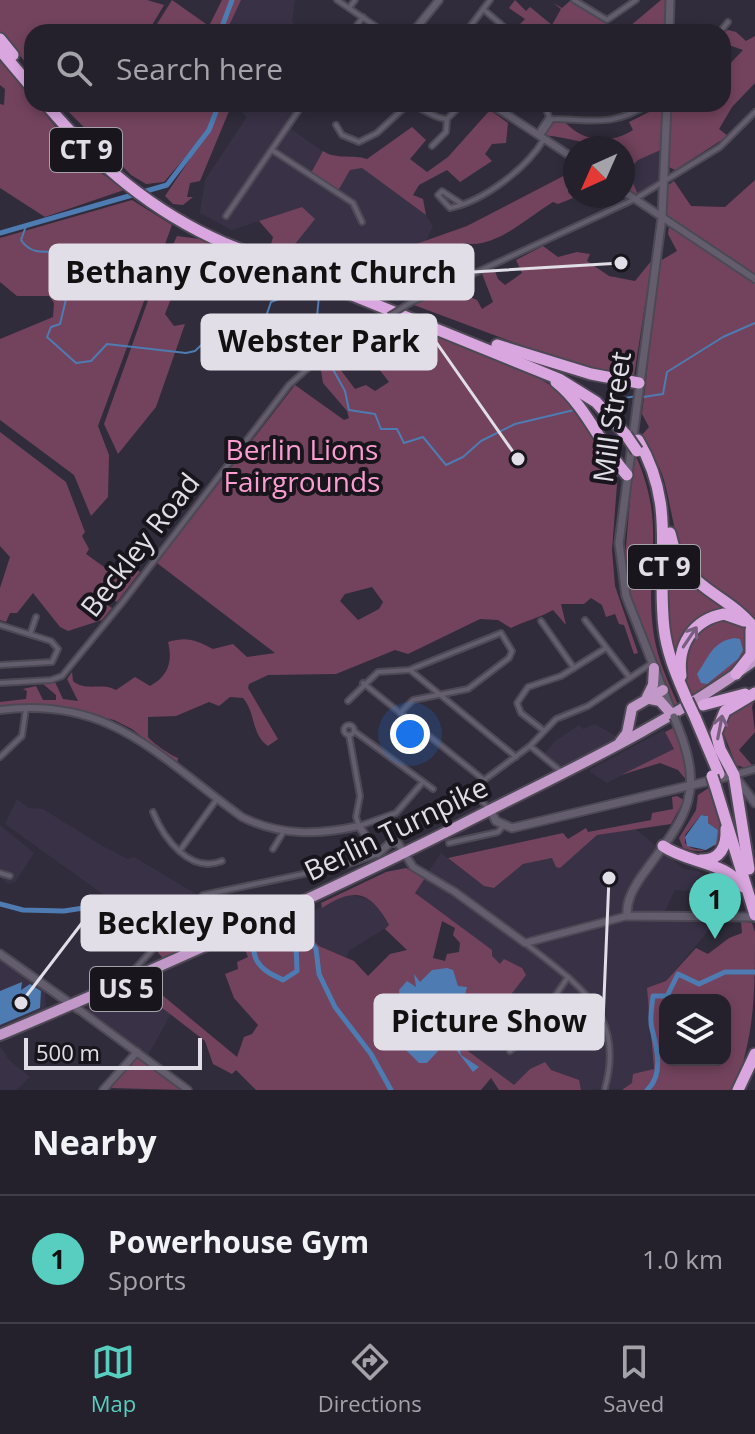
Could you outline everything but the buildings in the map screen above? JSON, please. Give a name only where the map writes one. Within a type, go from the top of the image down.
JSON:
[{"type":"highway","points":[[0,39],[24,67]]},
{"type":"highway","points":[[0,50],[24,78]]},
{"type":"highway","name":"CT 9","points":[[53,112],[82,145],[142,193],[217,240],[535,369],[583,392],[627,430]]},
{"type":"highway","name":"CT 9","points":[[63,112],[142,193],[224,235],[578,381],[605,400],[637,445],[662,498],[665,528],[664,627],[681,711]]},
{"type":"highway","points":[[497,345],[638,392]]},
{"type":"highway","points":[[535,369],[574,399],[612,459],[628,469]]},
{"type":"highway","name":"CT 9","points":[[637,445],[650,482],[656,512],[658,634],[667,670],[681,711],[717,779],[755,889]]},
{"type":"highway","points":[[662,498],[674,548],[684,569],[702,588],[740,612],[754,632],[752,652],[736,674]]},
{"type":"highway","points":[[648,698],[681,711],[680,657],[693,630],[709,618],[725,614],[738,617],[754,632]]},
{"type":"highway","name":"Berlin Turnpike","points":[[496,818],[564,773],[653,728],[755,660]]},
{"type":"highway","points":[[653,666],[653,685],[648,698],[635,709],[632,718],[638,729],[653,728]]},
{"type":"highway","name":"Berlin Turnpike","points":[[0,1038],[76,1007],[406,855],[496,818],[703,705],[755,667]]},
{"type":"highway","points":[[614,748],[626,735],[631,710],[663,690]]},
{"type":"highway","points":[[703,705],[755,692]]},
{"type":"highway","points":[[749,869],[734,775],[719,746],[717,725],[726,709],[755,692]]},
{"type":"highway","name":"CT 9","points":[[717,779],[754,912]]},
{"type":"highway","points":[[737,801],[742,796],[753,800]]},
{"type":"highway","points":[[664,845],[697,859],[714,858],[725,844],[726,817]]},
{"type":"highway","points":[[664,845],[686,859],[731,874],[754,912]]},
{"type":"highway","points":[[738,1090],[755,1054]]},
{"type":"highway","points":[[746,1090],[755,1073]]},
{"type":"main road","points":[[669,24],[670,0]]},
{"type":"main road","name":"Mill Street","points":[[667,112],[662,217],[619,534],[621,572],[627,599],[663,690],[681,711],[693,787]]},
{"type":"main road","points":[[496,818],[512,828],[734,775],[753,800]]},
{"type":"main road","points":[[693,787],[688,808],[631,893],[627,916],[754,912]]},
{"type":"main road","points":[[0,954],[76,1007]]},
{"type":"street","points":[[337,0],[373,24]]},
{"type":"street","points":[[349,8],[355,0]]},
{"type":"street","points":[[420,24],[439,0]]},
{"type":"street","points":[[472,24],[490,0]]},
{"type":"street","points":[[574,0],[607,20],[636,0]]},
{"type":"street","points":[[483,9],[501,24]]},
{"type":"street","points":[[358,24],[363,17]]},
{"type":"street","points":[[226,216],[298,112]]},
{"type":"street","points":[[336,125],[342,135],[359,142],[377,133],[400,112]]},
{"type":"street","points":[[426,112],[436,118],[447,119]]},
{"type":"street","points":[[432,146],[446,132],[447,119],[454,112]]},
{"type":"street","points":[[503,112],[563,151]]},
{"type":"street","points":[[547,112],[550,118]]},
{"type":"street","points":[[550,118],[580,117],[614,122],[633,112]]},
{"type":"street","name":"Beckley Road","points":[[635,199],[720,147],[755,112]]},
{"type":"street","points":[[462,204],[442,191],[438,195],[450,208],[462,204],[520,171],[550,118]]},
{"type":"street","points":[[749,118],[755,122]]},
{"type":"street","points":[[272,150],[353,203],[362,222]]},
{"type":"street","points":[[635,199],[755,279]]},
{"type":"street","name":"Beckley Road","points":[[0,683],[51,680],[62,676],[122,603],[289,385],[324,356],[410,303],[616,208]]},
{"type":"street","points":[[30,634],[36,617]]},
{"type":"street","points":[[585,620],[630,678]]},
{"type":"street","points":[[541,621],[574,668]]},
{"type":"street","points":[[0,625],[55,644],[58,649],[55,659],[0,665]]},
{"type":"street","points":[[348,701],[363,683],[378,672],[409,670],[501,633],[512,651],[509,658],[468,689],[413,700],[400,713]]},
{"type":"street","points":[[543,730],[521,713],[518,699],[528,687],[574,668],[606,648]]},
{"type":"street","points":[[449,843],[498,832],[496,818],[474,793],[484,780],[530,746],[543,730],[653,666]]},
{"type":"street","points":[[409,670],[516,757]]},
{"type":"street","points":[[363,683],[484,780]]},
{"type":"street","points":[[0,757],[22,736],[26,708]]},
{"type":"street","points":[[0,710],[26,708],[64,711],[113,723],[217,799],[264,828],[315,833],[359,826],[396,813],[423,782]]},
{"type":"street","points":[[378,854],[356,817],[360,796],[349,735],[344,731],[347,726],[352,726],[354,731],[433,789]]},
{"type":"street","points":[[349,735],[354,731]]},
{"type":"street","points":[[530,746],[564,773]]},
{"type":"street","points":[[734,775],[755,769]]},
{"type":"street","points":[[181,849],[217,799]]},
{"type":"street","points":[[153,812],[164,834],[200,866],[222,861]]},
{"type":"street","points":[[273,849],[284,831]]},
{"type":"street","points":[[132,972],[203,895],[361,861],[395,842],[413,867],[457,893],[525,943],[591,998],[605,1025],[611,1057],[605,1088]]},
{"type":"street","points":[[0,873],[10,876]]},
{"type":"street","points":[[525,943],[627,916]]},
{"type":"street","points":[[510,1051],[528,1036],[568,977]]},
{"type":"street","points":[[76,1007],[188,1090]]},
{"type":"street","points":[[103,1090],[137,1052]]},
{"type":"shaded area","points":[[241,0],[295,0],[292,22],[295,24],[231,24]]},
{"type":"shaded area","points":[[241,112],[303,112],[291,129],[349,170],[362,168],[426,215],[433,226],[426,241],[337,272],[291,250],[302,207],[232,230],[200,213],[205,180],[247,117]]},
{"type":"shaded area","points":[[663,149],[662,180],[638,195],[635,163]]},
{"type":"shaded area","points":[[595,724],[619,738],[557,772],[541,758],[555,741],[579,725],[583,729]]},
{"type":"shaded area","points":[[664,730],[674,749],[607,783],[590,772],[591,769]]},
{"type":"shaded area","points":[[17,799],[29,808],[43,809],[128,859],[134,857],[198,895],[172,927],[153,917],[131,896],[107,897],[5,824]]},
{"type":"shaded area","points":[[0,825],[34,853],[15,882],[8,884],[0,877]]},
{"type":"shaded area","points":[[633,827],[684,869],[698,871],[713,881],[713,914],[689,914],[689,891],[675,890],[664,913],[622,914],[526,939],[623,920],[710,920],[710,929],[666,981],[649,1019],[654,1069],[628,1089],[581,1090],[579,1080],[550,1070],[545,1062],[530,1069],[514,1086],[468,1051],[499,1007],[513,994],[500,965],[415,892],[441,853],[484,886],[494,888],[523,864],[553,858],[561,866],[597,835]]},
{"type":"shaded area","points":[[348,894],[373,900],[389,926],[350,950],[346,957],[319,946],[292,921]]},
{"type":"shaded area","points":[[0,958],[45,991],[46,1009],[0,1031]]},
{"type":"shaded area","points":[[137,986],[171,1014],[147,1057],[86,1010]]},
{"type":"shaded area","points":[[0,1046],[9,1060],[30,1077],[16,1090],[0,1090]]},
{"type":"green space","points":[[0,0],[147,0],[164,5],[153,24],[24,24],[24,60],[0,32]]},
{"type":"green space","points":[[172,0],[206,24],[157,24]]},
{"type":"green space","points":[[222,0],[241,0],[230,24],[210,24]]},
{"type":"green space","points":[[515,0],[526,11],[530,7],[551,24],[520,24],[525,19],[509,8]]},
{"type":"green space","points":[[571,0],[606,23],[553,24],[561,9],[553,3],[562,8]]},
{"type":"green space","points":[[661,0],[669,0],[668,24],[632,24]]},
{"type":"green space","points":[[731,31],[746,41],[755,36],[755,83],[731,109],[731,63],[743,50],[731,46]]},
{"type":"green space","points":[[0,58],[24,86],[24,112],[43,112],[80,157],[124,190],[45,217],[0,188],[0,104],[4,105],[5,89],[0,85]]},
{"type":"green space","points":[[69,112],[229,112],[200,181],[190,183],[187,197],[193,197],[183,205],[173,204],[165,196],[190,159],[189,153],[164,182],[146,184],[131,175]]},
{"type":"green space","points":[[488,112],[508,123],[506,143],[492,144],[485,154],[492,161],[460,182],[447,170],[419,185],[413,195],[423,199],[426,215],[362,168],[350,170],[339,189],[334,189],[311,173],[323,151],[367,159],[412,127],[426,140],[410,159],[427,172],[448,157]]},
{"type":"green space","points":[[649,112],[664,112],[663,149],[635,163],[635,136],[621,136],[633,130],[629,122]]},
{"type":"green space","points":[[671,112],[729,112],[719,129],[728,136],[675,170],[669,167]]},
{"type":"green space","points":[[564,121],[586,136],[563,138],[543,135],[553,122]]},
{"type":"green space","points":[[563,176],[563,202],[553,202],[487,242],[464,243],[451,255],[453,274],[450,269],[440,268],[402,290],[385,280],[392,274],[387,269],[356,282],[337,272],[467,226]]},
{"type":"green space","points":[[755,180],[755,275],[667,216],[667,186],[674,181],[691,206],[725,207]]},
{"type":"green space","points":[[132,200],[172,225],[98,426],[109,455],[108,497],[91,516],[74,475],[0,420],[0,339],[53,317],[54,303],[49,296],[17,296],[0,282],[0,238]]},
{"type":"green space","points":[[302,207],[315,219],[291,249],[315,261],[303,264],[270,248],[273,237],[259,221]]},
{"type":"green space","points":[[669,226],[755,284],[755,619],[741,606],[708,587],[688,564],[678,541],[662,474],[642,435],[649,427],[642,414],[660,261],[677,251],[668,234]]},
{"type":"green space","points":[[177,236],[207,240],[306,282],[270,297],[220,265],[172,296],[165,314],[174,326],[185,324],[156,407],[118,454],[104,424],[151,292]]},
{"type":"green space","points":[[543,246],[558,257],[577,252],[590,254],[587,261],[609,276],[635,281],[652,260],[634,376],[595,370],[561,360],[414,305],[445,288],[444,294],[451,300],[468,296],[477,300],[482,309],[493,302],[481,271],[493,266],[498,279],[505,285],[522,273],[516,260]]},
{"type":"green space","name":"Berlin Lions Fairgrounds","points":[[394,319],[419,332],[452,340],[539,378],[559,391],[578,410],[618,471],[612,550],[615,586],[638,653],[634,654],[624,625],[619,624],[615,614],[606,617],[602,605],[591,598],[584,604],[561,604],[566,625],[553,610],[511,628],[498,620],[480,619],[408,654],[395,650],[336,674],[268,675],[249,684],[248,688],[278,739],[268,746],[259,736],[243,698],[230,697],[219,706],[209,702],[176,716],[148,717],[148,737],[178,758],[177,765],[132,729],[114,720],[58,707],[0,707],[0,702],[26,699],[27,691],[23,689],[36,686],[43,700],[56,700],[56,695],[43,684],[55,682],[63,699],[78,701],[67,679],[72,672],[73,681],[83,686],[116,690],[135,677],[150,686],[165,673],[170,656],[168,642],[175,640],[191,640],[213,649],[233,644],[247,657],[275,653],[157,563],[295,385],[344,420],[349,418],[347,411],[323,383],[320,364],[331,357],[355,389],[366,385],[375,391],[389,382],[379,369],[390,351],[380,328]],"holes":[[[372,587],[383,602],[379,609],[358,620],[340,601],[345,594]]]},
{"type":"green space","points":[[0,432],[66,482],[85,532],[82,536],[89,549],[86,554],[118,577],[128,563],[140,572],[117,602],[106,593],[102,598],[95,592],[91,595],[112,608],[102,620],[68,631],[60,627],[33,593],[17,613],[10,613],[6,622],[0,620],[0,588],[10,557],[0,546]]},
{"type":"green space","points":[[634,452],[644,479],[653,524],[651,611],[654,636],[679,707],[675,709],[636,614],[624,571]]},
{"type":"green space","points":[[669,533],[674,553],[736,611],[698,623],[679,670],[669,639]]},
{"type":"green space","points":[[728,617],[746,627],[745,652],[732,671],[692,701],[683,670],[689,645],[701,625]]},
{"type":"green space","points":[[755,697],[752,707],[755,732],[739,750],[752,765],[746,768],[736,765],[721,727],[729,712]]},
{"type":"green space","points":[[673,728],[685,756],[688,782],[678,770],[660,763],[621,775],[674,749],[665,732]]},
{"type":"green space","points":[[710,787],[724,828],[722,843],[713,846],[718,830],[708,823],[708,816],[701,815],[685,835],[685,843],[691,848],[708,849],[700,851],[683,848],[679,838],[696,810],[698,795]]},
{"type":"green space","points":[[672,797],[684,800],[671,824],[597,835],[560,868],[556,867],[552,858],[523,864],[494,888],[484,886],[448,858],[563,833],[568,839],[586,828],[588,832],[651,820],[652,813],[673,809]]},
{"type":"green space","points":[[406,868],[425,878],[415,893],[492,950],[492,956],[500,964],[504,959],[522,968],[526,975],[468,1051],[514,1085],[530,1069],[545,1062],[551,1070],[579,1080],[581,1090],[499,1090],[491,1078],[481,1090],[256,1090],[236,1070],[232,1074],[213,1064],[205,1041],[139,990],[150,985],[237,1057],[244,1037],[252,1034],[258,1025],[234,998],[225,974],[238,969],[237,962],[248,957],[240,938],[254,932],[258,939],[275,934],[281,938],[301,928],[319,946],[354,961],[368,976],[390,954],[407,950],[385,929],[389,925],[368,899],[353,895],[322,908],[321,903],[386,872]],"holes":[[[442,921],[455,928],[453,935],[460,943],[459,952],[447,954],[445,961],[433,958]]]},
{"type":"green space","points":[[219,893],[242,909],[252,921],[165,961],[156,950],[199,901]]},
{"type":"green space","points":[[741,921],[752,923],[755,932],[754,994],[750,1031],[734,1090],[622,1090],[632,1083],[633,1074],[654,1069],[647,988],[666,981],[696,948],[708,954],[729,938],[742,933]]},
{"type":"green space","points":[[138,1057],[142,1059],[184,1090],[110,1088]]},
{"type":"water","points":[[734,638],[740,639],[743,650],[738,659],[707,684],[701,683],[697,674],[712,651]]},
{"type":"water","points":[[701,815],[708,816],[708,823],[718,830],[716,844],[706,850],[687,846],[685,837]]},
{"type":"water","points":[[432,970],[453,970],[458,986],[467,987],[465,995],[472,1001],[462,1008],[463,1015],[468,1016],[466,1022],[479,1023],[478,1031],[467,1045],[463,1045],[458,1035],[461,1055],[479,1067],[473,1072],[451,1043],[437,1045],[438,1051],[427,1063],[419,1063],[405,1049],[407,1042],[434,1043],[426,1039],[417,1024],[411,1025],[413,1017],[408,1019],[400,1005],[399,990],[407,981],[416,987],[414,974],[420,982]]},
{"type":"water","points":[[22,982],[21,990],[30,984],[41,991],[40,1008],[0,1025],[0,991]]},
{"type":"waterway","points":[[223,24],[232,0]]},
{"type":"waterway","points":[[0,233],[167,185],[209,130],[216,112]]},
{"type":"waterway","points":[[26,226],[21,240],[26,246],[42,252],[68,251],[87,263],[83,282],[68,291],[60,324],[51,327],[47,337],[76,363],[91,361],[107,344],[186,353],[195,351],[210,337],[261,331],[271,302],[310,287],[319,296],[315,337],[345,391],[349,410],[375,414],[381,429],[397,429],[404,443],[423,437],[446,465],[463,457],[481,441],[515,424],[574,410]]},
{"type":"waterway","points":[[643,397],[663,394],[667,372],[723,337],[755,323]]},
{"type":"waterway","points":[[618,399],[637,396]]},
{"type":"waterway","points":[[0,904],[23,910],[64,911],[129,901],[147,919],[177,935],[200,936],[207,929],[201,908],[211,900],[218,900],[232,905],[243,915],[250,928],[254,955],[259,964],[283,980],[297,971],[296,944],[300,937],[306,937],[316,949],[319,974],[335,1007],[371,1054],[391,1090]]},
{"type":"waterway","points":[[647,1090],[656,1077],[657,1069],[651,1021],[653,996],[667,996],[678,974],[699,984],[725,972],[755,972]]},
{"type":"place","name":"Bethany Covenant Church","points":[[621,263]]},
{"type":"place","name":"Webster Park","points":[[518,459]]},
{"type":"place","name":"Picture Show","points":[[609,878]]},
{"type":"place","name":"Powerhouse Gym","points":[[715,939]]},
{"type":"place","name":"Beckley Pond","points":[[21,1003]]}]
